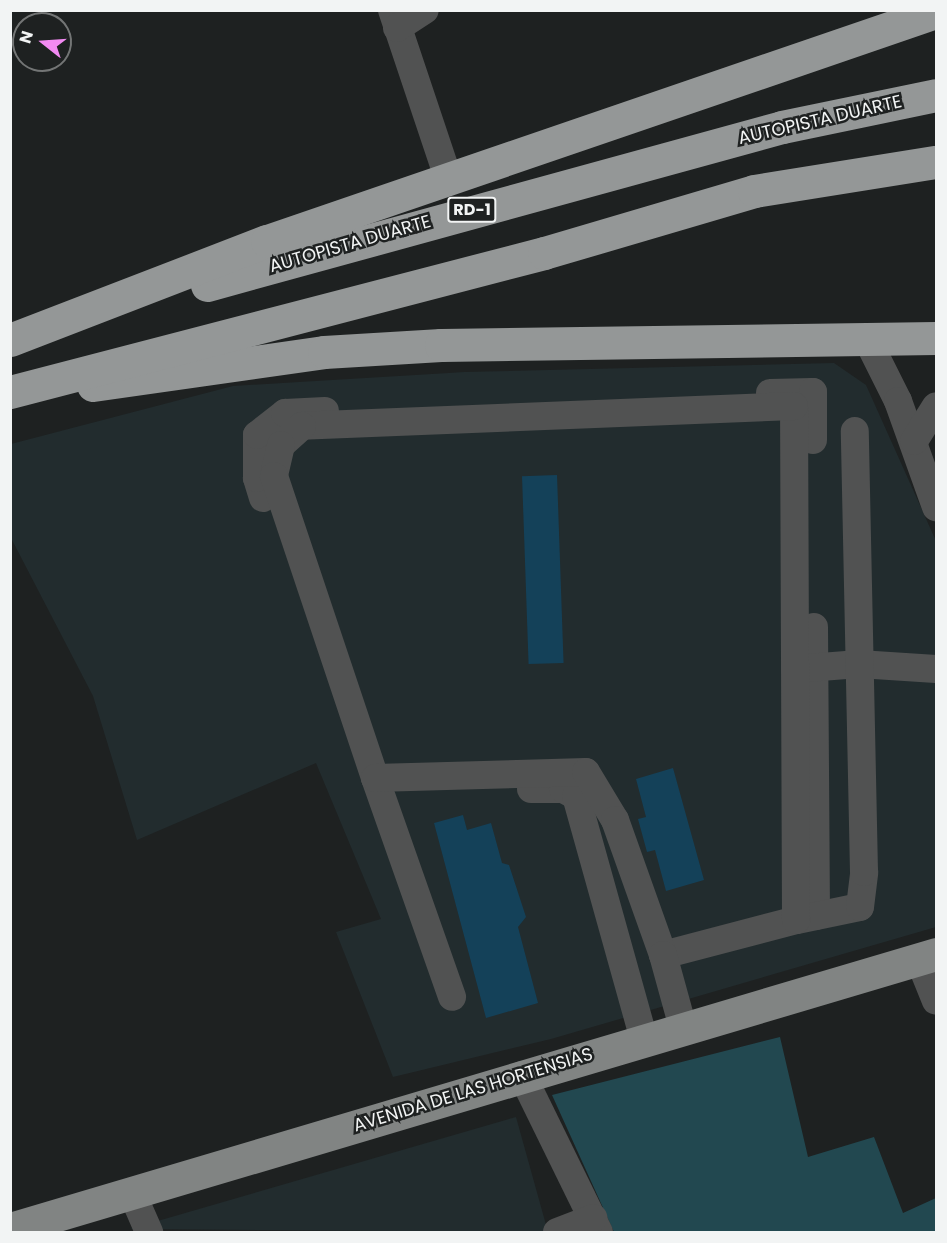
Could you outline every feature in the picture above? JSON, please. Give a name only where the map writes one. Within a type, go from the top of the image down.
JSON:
[{"type":"highway","points":[[10,340],[267,241],[936,12]]},
{"type":"highway","name":"AUTOPISTA DUARTE","points":[[10,340],[663,158],[936,96]]},
{"type":"highway","points":[[10,393],[544,253],[754,192],[936,162]]},
{"type":"highway","points":[[10,393],[186,375],[324,352],[452,344],[936,338]]},
{"type":"main road","name":"AVENIDA DE LAS HORTENSIAS","points":[[10,1229],[522,1075],[684,1031],[928,957]]},
{"type":"street","points":[[425,10],[395,19],[449,180]]},
{"type":"street","points":[[867,339],[914,441],[936,507]]},
{"type":"street","points":[[452,997],[378,786],[274,476],[281,445],[302,426],[794,406],[804,669],[806,918]]},
{"type":"street","points":[[914,441],[936,406]]},
{"type":"street","points":[[663,955],[806,918],[860,907],[864,872],[855,431]]},
{"type":"street","points":[[804,669],[859,664],[936,669]]},
{"type":"street","points":[[378,786],[586,772],[615,820],[663,955],[684,1031]]},
{"type":"street","points":[[378,786],[563,789],[576,796],[644,1040]]},
{"type":"street","points":[[928,957],[936,1001]]},
{"type":"street","points":[[522,1075],[596,1225],[557,1233]]},
{"type":"street","points":[[132,1193],[149,1233]]},
{"type":"shaded area","points":[[834,363],[866,385],[936,541],[936,927],[551,1039],[393,1077],[336,932],[381,919],[316,763],[137,840],[93,696],[11,538],[11,444],[233,386],[465,372]]},
{"type":"shaded area","points":[[780,1037],[808,1157],[874,1137],[903,1213],[936,1198],[936,1232],[614,1232],[552,1095]]},
{"type":"shaded area","points":[[516,1117],[548,1232],[130,1229]]},
{"type":"building","points":[[557,475],[564,663],[529,664],[522,476]]},
{"type":"building","points":[[673,768],[704,880],[666,891],[655,850],[647,852],[638,819],[646,817],[636,779]]},
{"type":"building","points":[[463,815],[467,830],[491,823],[502,863],[509,865],[526,917],[518,927],[538,1003],[486,1018],[434,823]]}]
